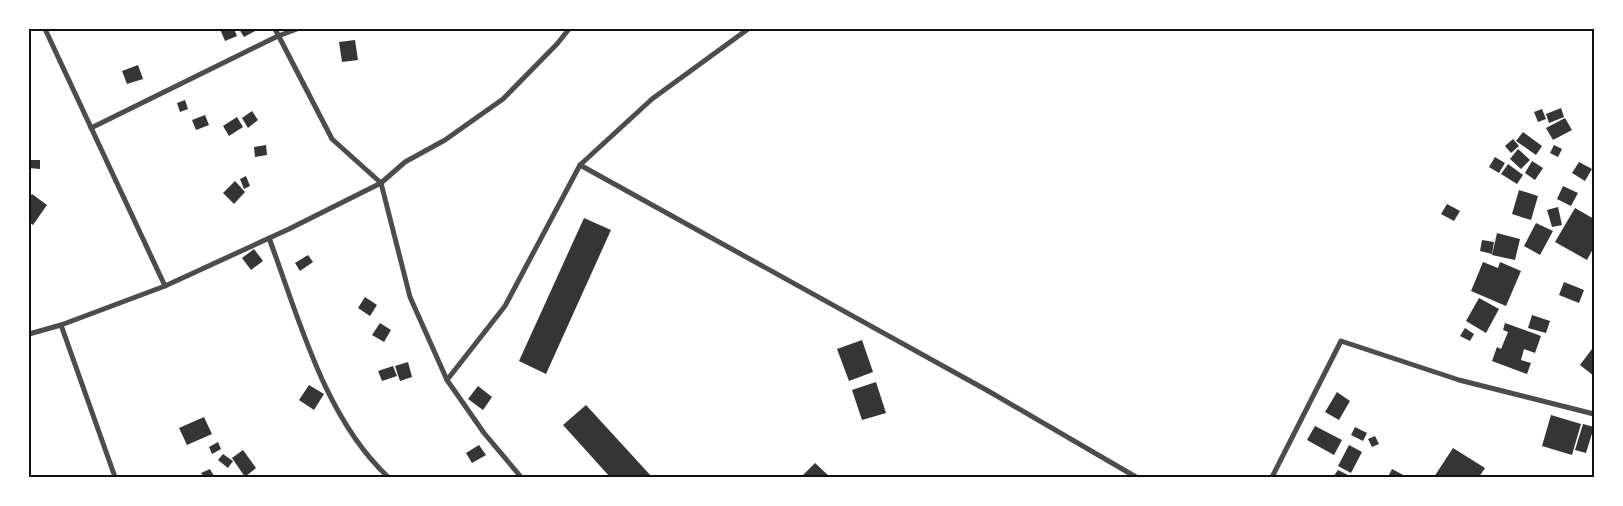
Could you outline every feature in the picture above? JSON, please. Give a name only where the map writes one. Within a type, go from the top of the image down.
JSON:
[{"type":"street","points":[[45,29],[165,286]]},
{"type":"street","points":[[275,29],[332,139],[381,183],[410,297],[447,380],[484,433],[521,477]]},
{"type":"street","points":[[91,128],[278,36],[297,29]]},
{"type":"street","points":[[29,334],[61,325],[165,286],[381,183],[404,162],[446,140],[503,99],[557,44],[569,29]]},
{"type":"street","points":[[447,380],[505,306],[580,165],[652,99],[748,29]]},
{"type":"street","points":[[580,165],[990,392],[1136,477]]},
{"type":"street","points":[[269,238],[322,379],[349,431],[373,463],[388,477]]},
{"type":"street","points":[[61,325],[115,477]]},
{"type":"street","points":[[1272,477],[1341,341],[1459,380],[1594,414]]},
{"type":"building","points":[[220,29],[234,29],[237,36],[225,41]]},
{"type":"building","points":[[239,29],[259,29],[244,37]]},
{"type":"building","points":[[355,40],[358,60],[342,62],[339,42]]},
{"type":"building","points":[[138,65],[143,79],[127,84],[122,71]]},
{"type":"building","points":[[185,100],[188,109],[180,112],[177,103]]},
{"type":"building","points":[[1561,108],[1564,117],[1549,123],[1546,114]]},
{"type":"building","points":[[1542,109],[1546,119],[1538,122],[1534,112]]},
{"type":"building","points":[[252,111],[258,120],[248,128],[242,118]]},
{"type":"building","points":[[205,115],[209,125],[196,130],[192,120]]},
{"type":"building","points":[[237,117],[243,127],[229,136],[223,126]]},
{"type":"building","points":[[1565,118],[1572,130],[1553,140],[1546,128]]},
{"type":"building","points":[[1523,132],[1542,146],[1536,155],[1516,141]]},
{"type":"building","points":[[1513,139],[1519,146],[1511,153],[1505,146]]},
{"type":"building","points":[[266,145],[267,155],[255,157],[254,147]]},
{"type":"building","points":[[1554,145],[1562,149],[1558,157],[1550,153]]},
{"type":"building","points":[[1518,149],[1530,160],[1521,169],[1510,159]]},
{"type":"building","points":[[1495,157],[1505,163],[1499,173],[1489,167]]},
{"type":"building","points":[[29,160],[40,160],[40,169],[29,168]]},
{"type":"building","points":[[1532,161],[1543,168],[1535,180],[1525,173]]},
{"type":"building","points":[[1579,162],[1592,169],[1585,181],[1572,173]]},
{"type":"building","points":[[1508,164],[1523,175],[1517,184],[1501,174]]},
{"type":"building","points":[[246,176],[250,186],[244,189],[240,179]]},
{"type":"building","points":[[235,181],[245,192],[234,204],[223,193]]},
{"type":"building","points":[[1563,186],[1578,193],[1571,206],[1557,199]]},
{"type":"building","points":[[1519,190],[1538,196],[1531,220],[1512,214]]},
{"type":"building","points":[[32,194],[47,205],[33,225],[29,222],[29,198]]},
{"type":"building","points":[[1447,204],[1460,211],[1454,221],[1441,214]]},
{"type":"building","points":[[1558,207],[1562,225],[1552,227],[1547,210]]},
{"type":"building","points":[[1575,208],[1594,219],[1594,247],[1587,260],[1555,242]]},
{"type":"building","points":[[584,218],[611,230],[546,374],[519,361]]},
{"type":"building","points":[[1536,223],[1553,231],[1540,255],[1524,246]]},
{"type":"building","points":[[1497,233],[1520,239],[1515,260],[1492,255]]},
{"type":"building","points":[[1482,240],[1494,242],[1492,254],[1480,251]]},
{"type":"building","points":[[254,249],[263,261],[251,270],[242,258]]},
{"type":"building","points":[[308,255],[313,262],[300,271],[295,263]]},
{"type":"building","points":[[1483,262],[1498,268],[1500,262],[1521,271],[1506,306],[1471,291]]},
{"type":"building","points":[[1564,282],[1584,290],[1579,303],[1559,295]]},
{"type":"building","points":[[365,297],[377,305],[370,316],[358,308]]},
{"type":"building","points":[[1479,298],[1499,309],[1486,333],[1466,321]]},
{"type":"building","points":[[1532,315],[1550,321],[1546,333],[1528,328]]},
{"type":"building","points":[[380,323],[391,330],[384,342],[372,335]]},
{"type":"building","points":[[1505,323],[1541,336],[1535,353],[1524,349],[1521,360],[1531,363],[1527,374],[1492,361],[1497,347],[1501,349],[1508,332],[1503,330]]},
{"type":"building","points":[[1465,328],[1474,334],[1470,341],[1460,336]]},
{"type":"building","points":[[862,340],[873,372],[849,381],[837,349]]},
{"type":"building","points":[[1592,349],[1594,351],[1594,376],[1580,365]]},
{"type":"building","points":[[408,362],[412,377],[400,381],[395,366]]},
{"type":"building","points":[[393,366],[397,376],[382,381],[378,371]]},
{"type":"building","points":[[876,382],[886,413],[862,420],[852,390]]},
{"type":"building","points":[[309,385],[324,394],[314,410],[299,400]]},
{"type":"building","points":[[478,386],[492,397],[483,410],[468,399]]},
{"type":"building","points":[[1337,392],[1350,401],[1339,420],[1325,412]]},
{"type":"building","points":[[586,405],[652,477],[610,477],[563,425]]},
{"type":"building","points":[[1551,415],[1581,424],[1572,455],[1542,446]]},
{"type":"building","points":[[204,417],[212,434],[187,445],[179,428]]},
{"type":"building","points":[[1583,424],[1594,427],[1586,453],[1575,450]]},
{"type":"building","points":[[1315,426],[1342,440],[1334,455],[1307,440]]},
{"type":"building","points":[[1355,427],[1367,433],[1363,441],[1351,435]]},
{"type":"building","points":[[1375,436],[1379,444],[1372,447],[1368,439]]},
{"type":"building","points":[[218,442],[221,449],[212,454],[209,447]]},
{"type":"building","points":[[479,445],[486,455],[472,463],[466,453]]},
{"type":"building","points":[[1349,445],[1362,452],[1351,473],[1338,466]]},
{"type":"building","points":[[1453,448],[1485,468],[1479,477],[1434,477]]},
{"type":"building","points":[[243,450],[256,468],[245,477],[232,458]]},
{"type":"building","points":[[223,454],[233,461],[228,468],[218,460]]},
{"type":"building","points":[[815,463],[830,477],[801,477]]},
{"type":"building","points":[[210,469],[214,476],[204,477],[201,473]]},
{"type":"building","points":[[1392,469],[1407,477],[1388,477]]},
{"type":"building","points":[[1338,470],[1352,477],[1333,477]]}]
